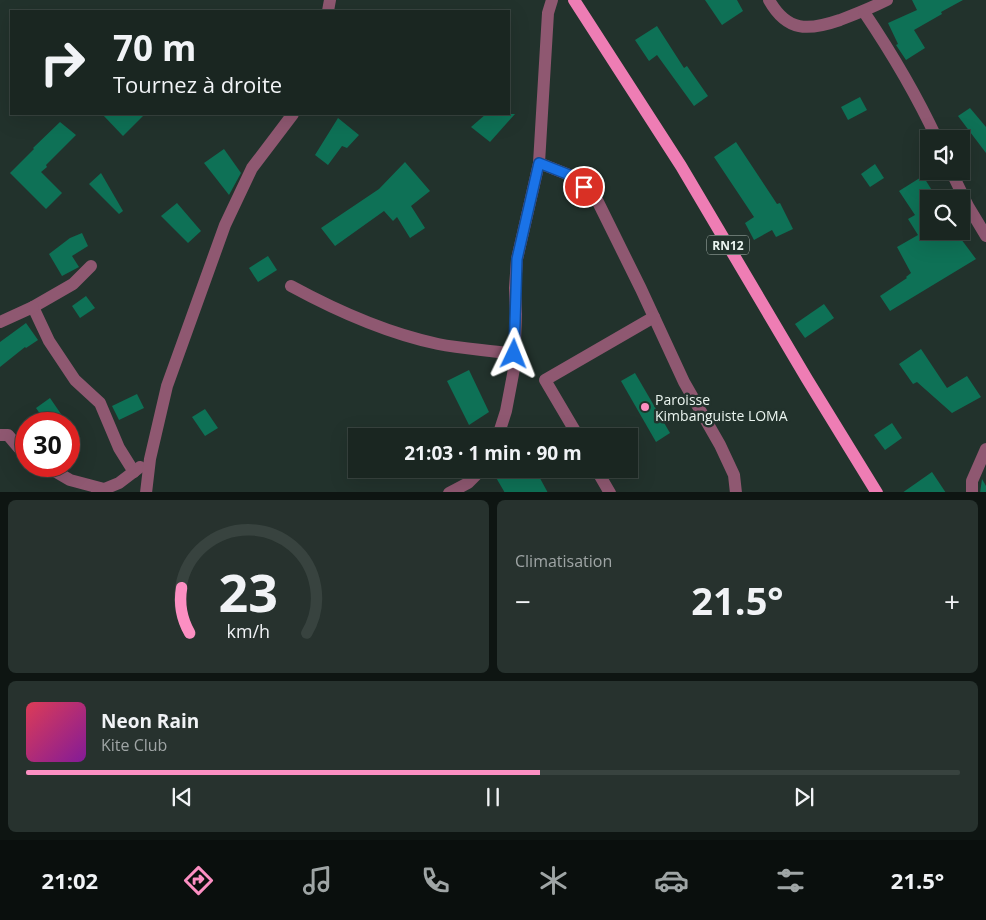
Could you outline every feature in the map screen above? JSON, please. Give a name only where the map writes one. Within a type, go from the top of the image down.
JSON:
[{"type":"main road","name":"RN12","points":[[574,0],[681,166],[877,492]]},
{"type":"street","points":[[501,428],[506,411],[514,369],[517,259],[539,163],[548,13],[552,0]]},
{"type":"street","points":[[769,0],[781,17],[791,24],[803,28],[816,27],[864,12],[887,0]]},
{"type":"street","points":[[864,12],[889,49],[932,130]]},
{"type":"street","points":[[146,492],[150,459],[167,386],[225,225],[252,168],[292,115]]},
{"type":"street","points":[[539,163],[572,176],[596,198],[684,382],[720,445],[734,475],[736,492]]},
{"type":"street","points":[[956,180],[968,206],[986,236]]},
{"type":"street","points":[[0,322],[33,307],[73,284],[92,266]]},
{"type":"street","points":[[291,286],[327,306],[385,329],[439,344],[514,354]]},
{"type":"street","points":[[33,307],[49,341],[75,380],[100,403],[119,448],[134,472]]},
{"type":"street","points":[[573,428],[545,380],[654,317]]},
{"type":"street","points":[[0,435],[8,435],[15,443]]},
{"type":"street","points":[[972,492],[972,481],[986,448]]},
{"type":"street","points":[[65,477],[100,491],[119,483],[150,459]]},
{"type":"street","points":[[449,492],[468,483],[473,478]]},
{"type":"street","points":[[601,478],[610,492]]},
{"type":"building","points":[[705,0],[737,0],[743,11],[722,25]]},
{"type":"building","points":[[912,0],[963,0],[914,30],[925,48],[906,60],[896,45],[898,44],[888,23],[917,10]]},
{"type":"building","points":[[657,26],[684,68],[687,66],[708,96],[694,106],[657,55],[649,61],[635,40]]},
{"type":"building","points":[[860,97],[867,110],[848,120],[841,107]]},
{"type":"building","points":[[970,108],[986,127],[986,153],[970,130],[958,116]]},
{"type":"building","points":[[515,114],[490,142],[471,127],[485,115]]},
{"type":"building","points":[[103,115],[144,115],[123,136]]},
{"type":"building","points":[[338,118],[359,135],[347,148],[342,146],[328,165],[315,155]]},
{"type":"building","points":[[60,122],[76,135],[41,172],[62,193],[46,209],[10,173]]},
{"type":"building","points":[[736,142],[777,204],[780,203],[793,229],[776,237],[772,230],[754,240],[745,223],[754,217],[714,157]]},
{"type":"building","points":[[224,149],[241,173],[229,195],[204,163]]},
{"type":"building","points":[[405,162],[430,191],[411,206],[425,228],[410,238],[397,217],[393,221],[384,211],[335,246],[321,228],[379,189]]},
{"type":"building","points":[[875,164],[884,178],[870,187],[861,174]]},
{"type":"building","points":[[101,173],[123,211],[119,214],[89,184]]},
{"type":"building","points":[[920,178],[920,180],[926,180],[932,190],[920,190],[920,240],[962,240],[976,259],[890,311],[880,296],[907,278],[911,273],[897,247],[918,235],[908,219],[915,215],[899,191]]},
{"type":"building","points":[[177,203],[201,231],[188,243],[161,216]]},
{"type":"building","points":[[82,233],[88,246],[72,256],[79,267],[62,276],[49,254],[70,238]]},
{"type":"building","points":[[268,256],[277,270],[258,282],[249,268]]},
{"type":"building","points":[[86,296],[95,308],[80,318],[72,306]]},
{"type":"building","points":[[824,304],[834,318],[805,338],[795,324]]},
{"type":"building","points":[[26,323],[38,340],[25,347],[0,367],[0,342]]},
{"type":"building","points":[[921,349],[947,388],[967,376],[981,397],[952,413],[917,382],[913,384],[899,364]]},
{"type":"building","points":[[469,370],[489,412],[469,425],[447,381]]},
{"type":"building","name":"Paroisse Kimbanguiste LOMA","points":[[635,373],[670,433],[656,442],[621,381]]},
{"type":"building","points":[[137,394],[144,408],[119,420],[112,406]]},
{"type":"building","points":[[50,398],[60,412],[39,412],[36,408]]},
{"type":"building","points":[[205,409],[218,428],[205,436],[192,417]]},
{"type":"building","points":[[892,423],[902,438],[885,450],[874,435]]},
{"type":"building","points":[[932,472],[945,492],[903,492]]},
{"type":"building","points":[[496,478],[540,478],[547,492],[504,492]]},
{"type":"building","points":[[982,479],[986,486],[986,492],[980,492]]},
{"type":"place","name":"Paroisse Kimbanguiste LOMA","points":[[645,407]]},
{"type":"route","points":[[514,354],[517,259],[539,163],[572,176],[584,187]]}]
